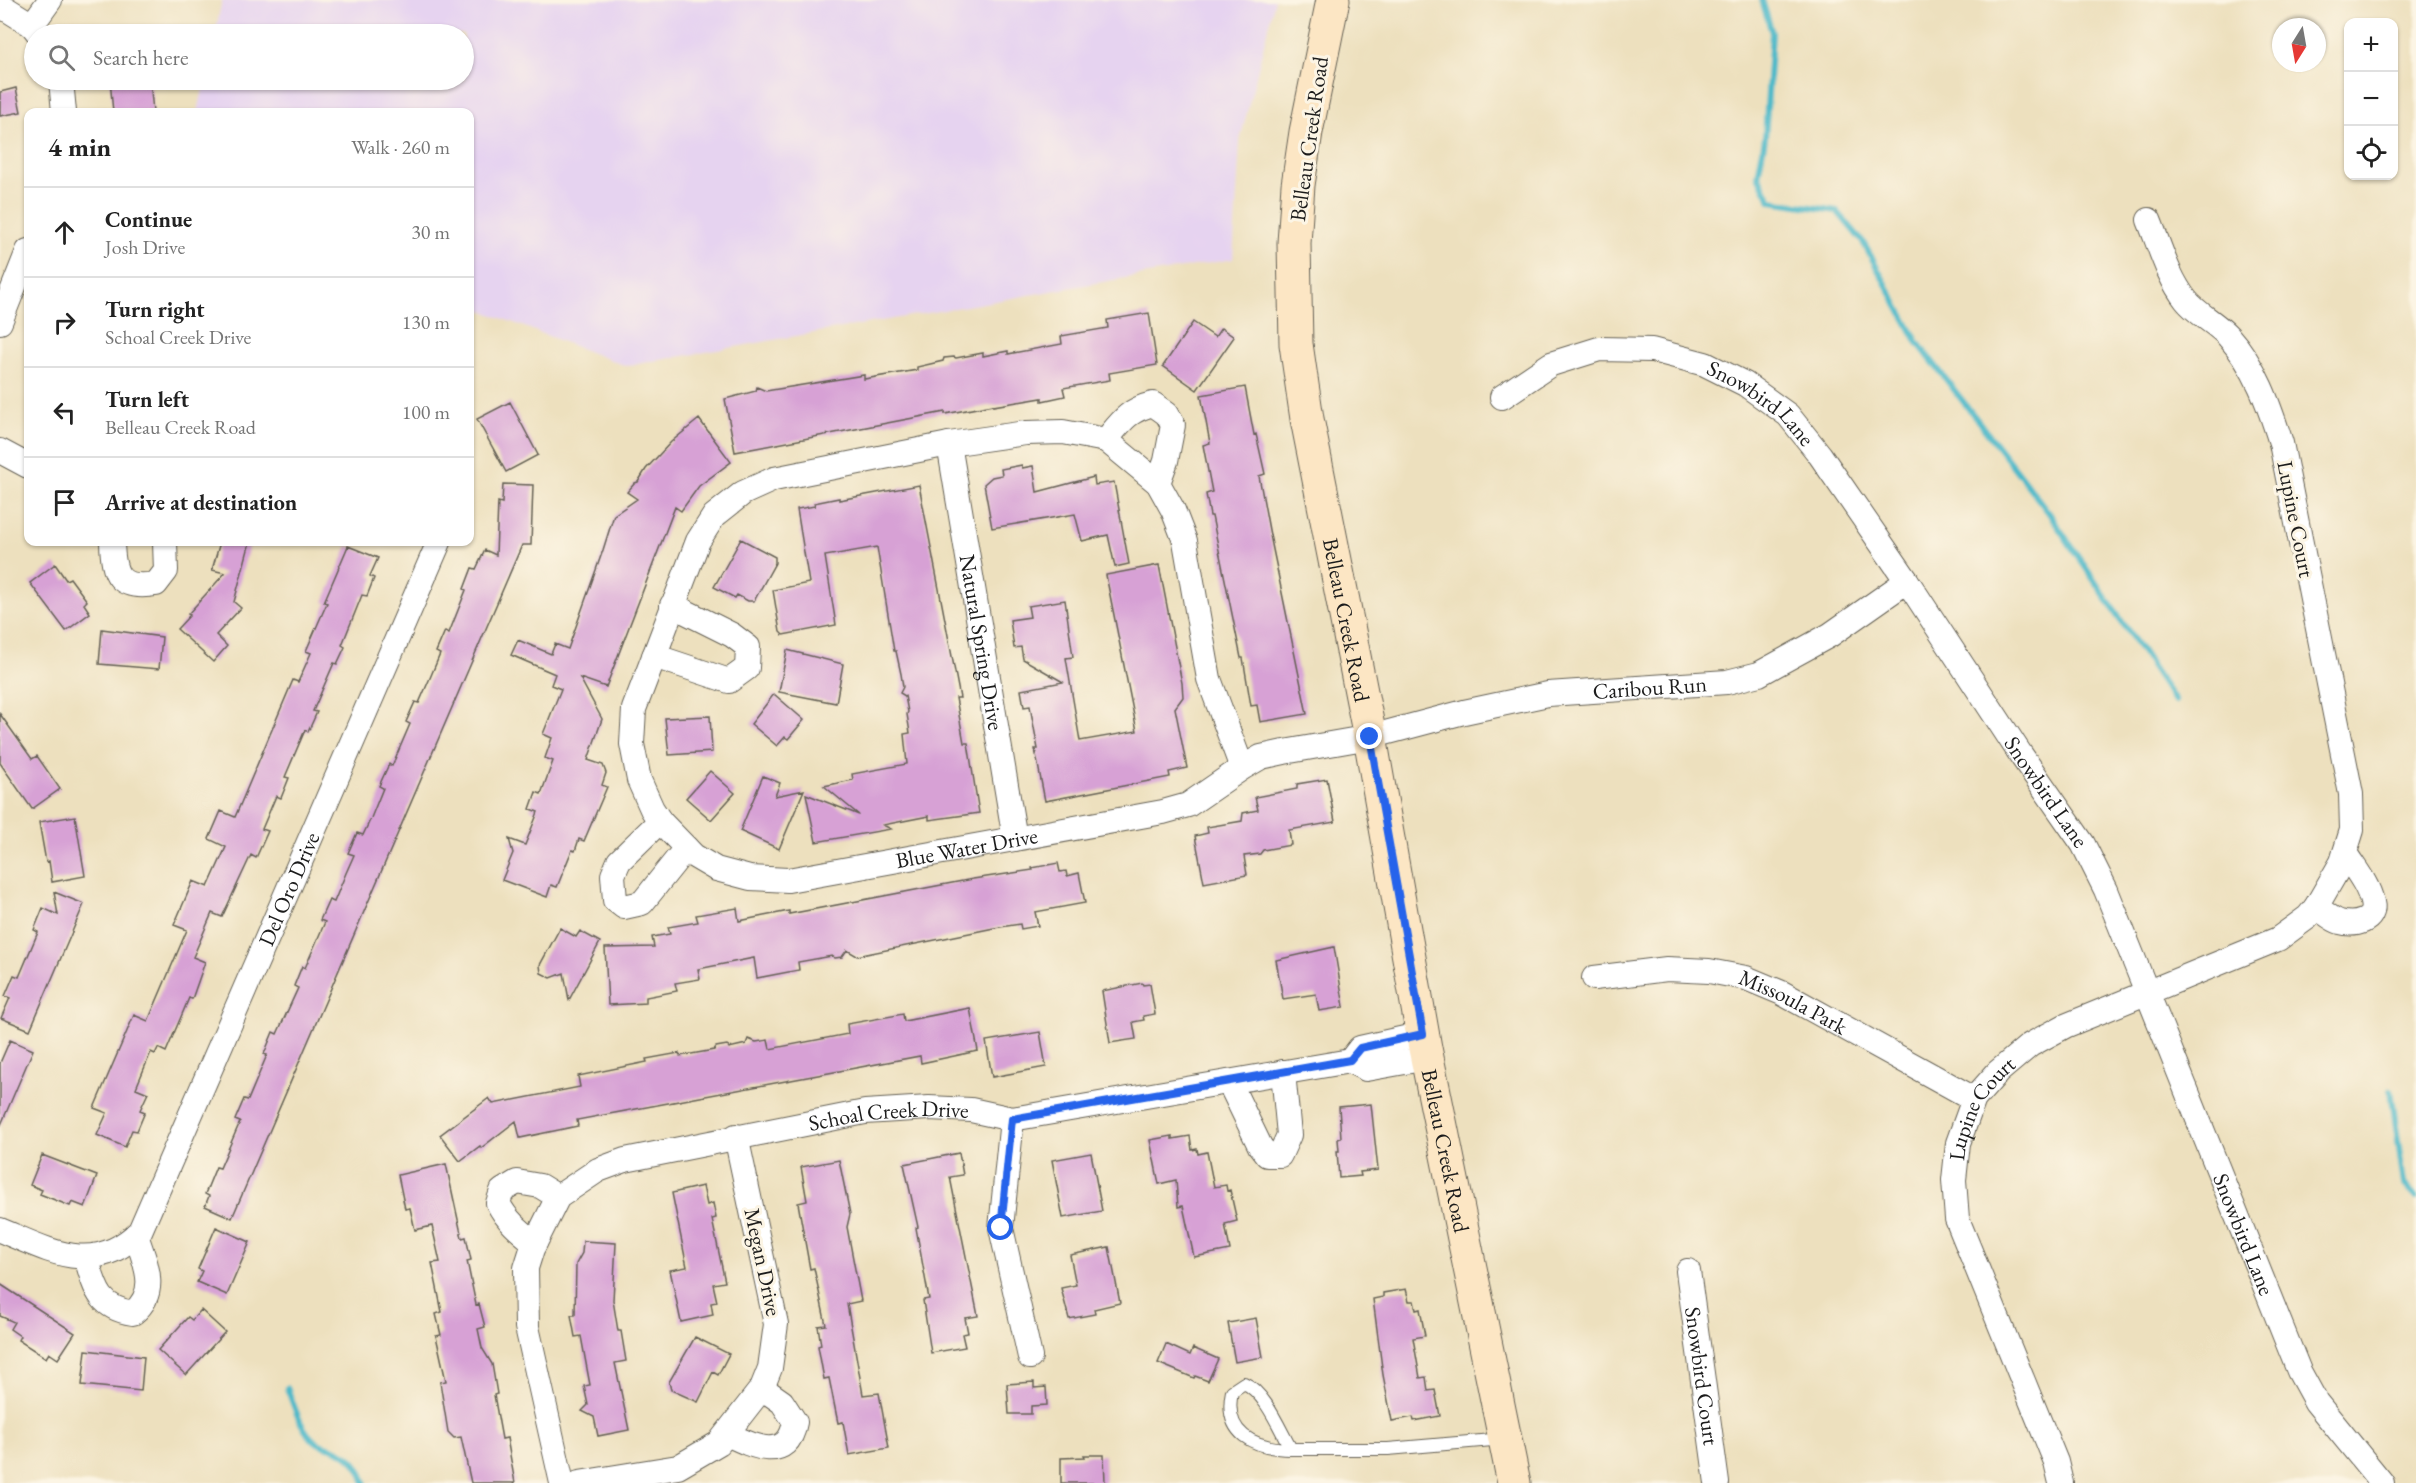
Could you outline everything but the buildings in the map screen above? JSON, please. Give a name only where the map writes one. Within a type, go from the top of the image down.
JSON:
[{"type":"main road","name":"Belleau Creek Road","points":[[1333,0],[1308,121],[1298,185],[1294,243],[1296,344],[1307,419],[1370,737],[1425,1046],[1514,1483]]},
{"type":"street","points":[[39,24],[50,0]]},
{"type":"street","points":[[0,5],[27,24]]},
{"type":"street","points":[[62,90],[64,108]]},
{"type":"street","name":"Lupine Court","points":[[2061,1483],[2056,1462],[1957,1219],[1954,1180],[1958,1143],[1974,1099],[1998,1071],[2030,1045],[2065,1026],[2278,939],[2308,917],[2316,907],[2345,853],[2352,830],[2351,794],[2281,443],[2267,398],[2251,368],[2228,336],[2187,302],[2171,277],[2150,220]]},
{"type":"street","points":[[0,322],[24,260]]},
{"type":"street","name":"Snowbird Lane","points":[[1502,397],[1551,364],[1599,349],[1652,350],[1705,364],[1745,384],[1788,415],[1820,455],[1907,581],[2021,755],[2083,844],[2106,890],[2148,992],[2299,1371],[2316,1402],[2382,1483]]},
{"type":"street","points":[[1106,440],[1124,418],[1138,408],[1153,404],[1167,414],[1173,425],[1166,461],[1158,483]]},
{"type":"street","name":"Blue Water Drive","points":[[1242,768],[1209,679],[1185,541],[1173,510],[1158,483],[1106,440],[1063,432],[1026,433],[950,444],[774,479],[743,493],[714,516],[698,541],[634,709],[633,744],[639,780],[660,821],[686,848],[716,869],[750,878],[788,880],[1188,805],[1261,757],[1370,737]]},
{"type":"street","name":"Natural Spring Drive","points":[[950,444],[1015,839]]},
{"type":"street","points":[[0,451],[24,464]]},
{"type":"street","points":[[112,546],[112,561],[117,577],[128,584],[142,586],[156,584],[166,571],[165,546]]},
{"type":"street","name":"Del Oro Drive","points":[[0,1230],[50,1251],[86,1257],[111,1253],[136,1234],[147,1217],[437,546]]},
{"type":"street","name":"Caribou Run","points":[[1370,737],[1464,712],[1548,694],[1727,682],[1759,674],[1785,662],[1830,635],[1907,581]]},
{"type":"street","points":[[654,656],[729,681],[747,668],[748,647],[732,634],[672,605]]},
{"type":"street","points":[[660,821],[619,861],[613,875],[615,900],[624,906],[642,903],[686,848]]},
{"type":"street","points":[[2316,907],[2338,922],[2360,924],[2368,918],[2373,905],[2366,885],[2345,853]]},
{"type":"street","name":"Missoula Park","points":[[1594,978],[1666,969],[1709,971],[1746,978],[1782,993],[1974,1099]]},
{"type":"street","name":"Schoal Creek Drive","points":[[562,1483],[527,1327],[526,1268],[535,1243],[558,1197],[598,1170],[625,1160],[865,1112],[929,1108],[970,1110],[1012,1119],[1350,1060],[1366,1069],[1425,1046]]},
{"type":"street","points":[[1229,1082],[1260,1146],[1267,1155],[1280,1155],[1289,1135],[1283,1072]]},
{"type":"street","points":[[1012,1119],[1001,1228],[1030,1357]]},
{"type":"street","name":"Megan Drive","points":[[579,1483],[678,1467],[719,1443],[762,1388],[770,1368],[776,1324],[736,1136]]},
{"type":"street","points":[[535,1243],[504,1216],[498,1203],[502,1191],[517,1182],[540,1186],[558,1197]]},
{"type":"street","points":[[86,1257],[99,1295],[117,1311],[133,1313],[142,1306],[148,1296],[149,1278],[136,1234]]},
{"type":"street","name":"Snowbird Court","points":[[1689,1271],[1717,1483]]},
{"type":"street","points":[[727,1434],[752,1445],[769,1449],[783,1446],[793,1434],[795,1422],[782,1402],[762,1388]]},
{"type":"lane","points":[[1291,1449],[1269,1409],[1253,1386],[1244,1383],[1232,1391],[1230,1401],[1235,1428],[1248,1440],[1264,1447],[1291,1449],[1388,1449],[1505,1438]]},
{"type":"shaded area","points":[[222,0],[1275,0],[1240,140],[1233,259],[626,366],[474,308],[474,108],[199,108],[203,90],[474,90],[474,24],[217,24]]},
{"type":"waterway","points":[[1762,0],[1772,33],[1765,138],[1758,176],[1771,201],[1837,211],[1863,242],[1918,343],[2049,513],[2175,701]]},
{"type":"waterway","points":[[2391,1090],[2404,1184],[2416,1197]]},
{"type":"waterway","points":[[287,1388],[305,1430],[319,1444],[349,1457],[357,1465],[365,1483]]},
{"type":"route","points":[[1001,1228],[1012,1119],[1350,1060],[1360,1048],[1423,1034],[1370,737]]}]
